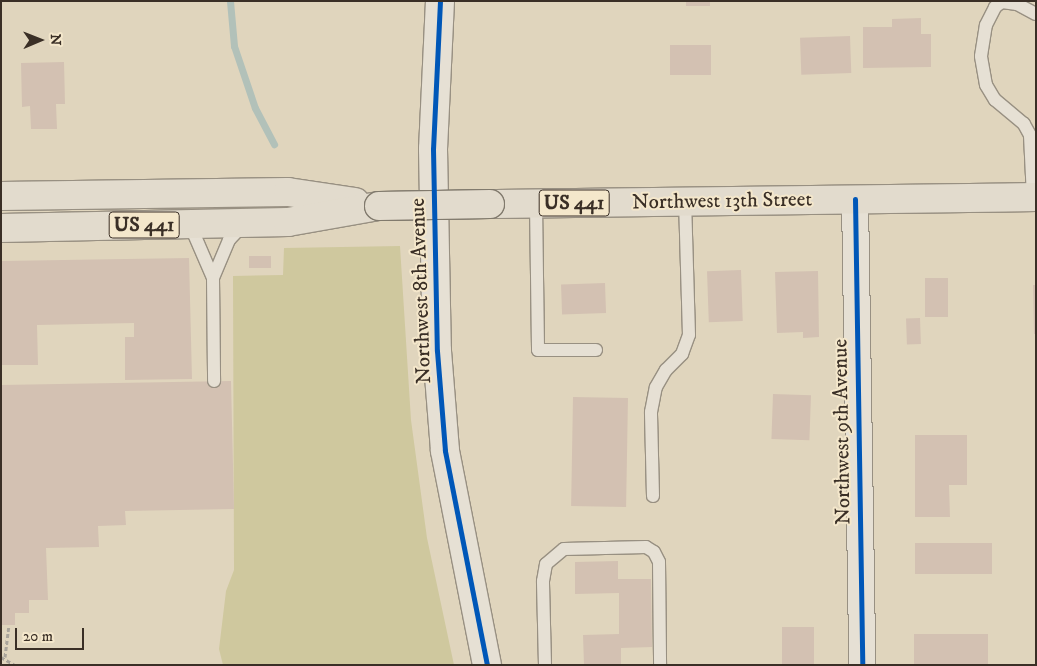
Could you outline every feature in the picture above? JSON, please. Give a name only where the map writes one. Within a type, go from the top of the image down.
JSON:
[{"type":"main road","name":"Northwest 13th Street","points":[[1,196],[288,192],[379,206]]},
{"type":"main road","name":"Northwest 13th Street","points":[[1,228],[288,222],[379,206],[1034,197]]},
{"type":"street","name":"Northwest 8th Avenue","points":[[440,1],[433,149],[437,352],[445,451],[487,665]]},
{"type":"street","name":"Northwest 9th Avenue","points":[[855,199],[862,665]]},
{"type":"lane","points":[[1034,197],[1030,135],[1024,124],[995,100],[986,85],[981,56],[986,25],[995,6],[1002,2],[1017,4],[1036,14]]},
{"type":"lane","points":[[653,496],[652,412],[656,387],[682,354],[689,335],[686,202]]},
{"type":"lane","points":[[536,204],[538,350],[596,350]]},
{"type":"lane","points":[[212,278],[229,240],[245,223]]},
{"type":"lane","points":[[179,224],[194,234],[212,278],[214,381]]},
{"type":"lane","points":[[546,665],[543,581],[546,564],[564,549],[646,548],[654,552],[659,562],[660,665]]},
{"type":"path","points":[[9,625],[3,657],[15,665]]},
{"type":"shaded area","points":[[400,246],[411,420],[427,538],[454,665],[223,665],[219,649],[226,591],[234,570],[233,276],[283,275],[284,248]]},
{"type":"building","points":[[686,1],[710,1],[710,6],[686,6]]},
{"type":"building","points":[[921,18],[921,34],[931,34],[931,67],[863,68],[863,27],[892,27],[892,19]]},
{"type":"building","points":[[850,36],[851,73],[801,75],[800,38]]},
{"type":"building","points":[[670,45],[711,45],[711,75],[670,75]]},
{"type":"building","points":[[64,62],[65,104],[56,104],[57,129],[31,129],[30,106],[22,107],[21,63]]},
{"type":"building","points":[[249,256],[271,256],[271,268],[249,268]]},
{"type":"building","points":[[189,258],[192,379],[125,380],[125,337],[134,337],[134,323],[37,325],[38,365],[1,365],[1,261]]},
{"type":"building","points":[[741,270],[743,321],[709,322],[707,271]]},
{"type":"building","points":[[818,271],[819,337],[803,338],[803,332],[777,333],[775,272]]},
{"type":"building","points":[[925,278],[948,278],[948,317],[925,317]]},
{"type":"building","points":[[605,283],[606,313],[562,315],[561,285]]},
{"type":"building","points":[[1033,285],[1036,285],[1036,334],[1034,334]]},
{"type":"building","points":[[906,318],[920,318],[921,344],[907,344]]},
{"type":"building","points":[[231,381],[234,509],[125,511],[126,525],[98,526],[99,547],[46,548],[48,600],[29,600],[29,613],[15,613],[15,625],[1,625],[1,385]]},
{"type":"building","points":[[773,394],[811,395],[809,440],[771,439]]},
{"type":"building","points":[[573,397],[628,398],[626,507],[571,506]]},
{"type":"building","points":[[915,435],[967,435],[967,485],[949,485],[950,517],[915,517]]},
{"type":"building","points":[[915,543],[992,543],[992,574],[915,574]]},
{"type":"building","points":[[618,561],[618,579],[651,579],[652,647],[621,648],[621,665],[584,665],[583,635],[619,634],[619,593],[575,594],[575,562]]},
{"type":"building","points":[[782,627],[814,627],[814,665],[782,665]]},
{"type":"building","points":[[914,634],[988,634],[988,665],[914,665]]},
{"type":"waterway","points":[[230,1],[234,46],[255,108],[274,144]]},
{"type":"cycle path","points":[[440,1],[433,149],[437,351],[445,451],[487,665]]},
{"type":"cycle path","points":[[855,199],[862,665]]}]
